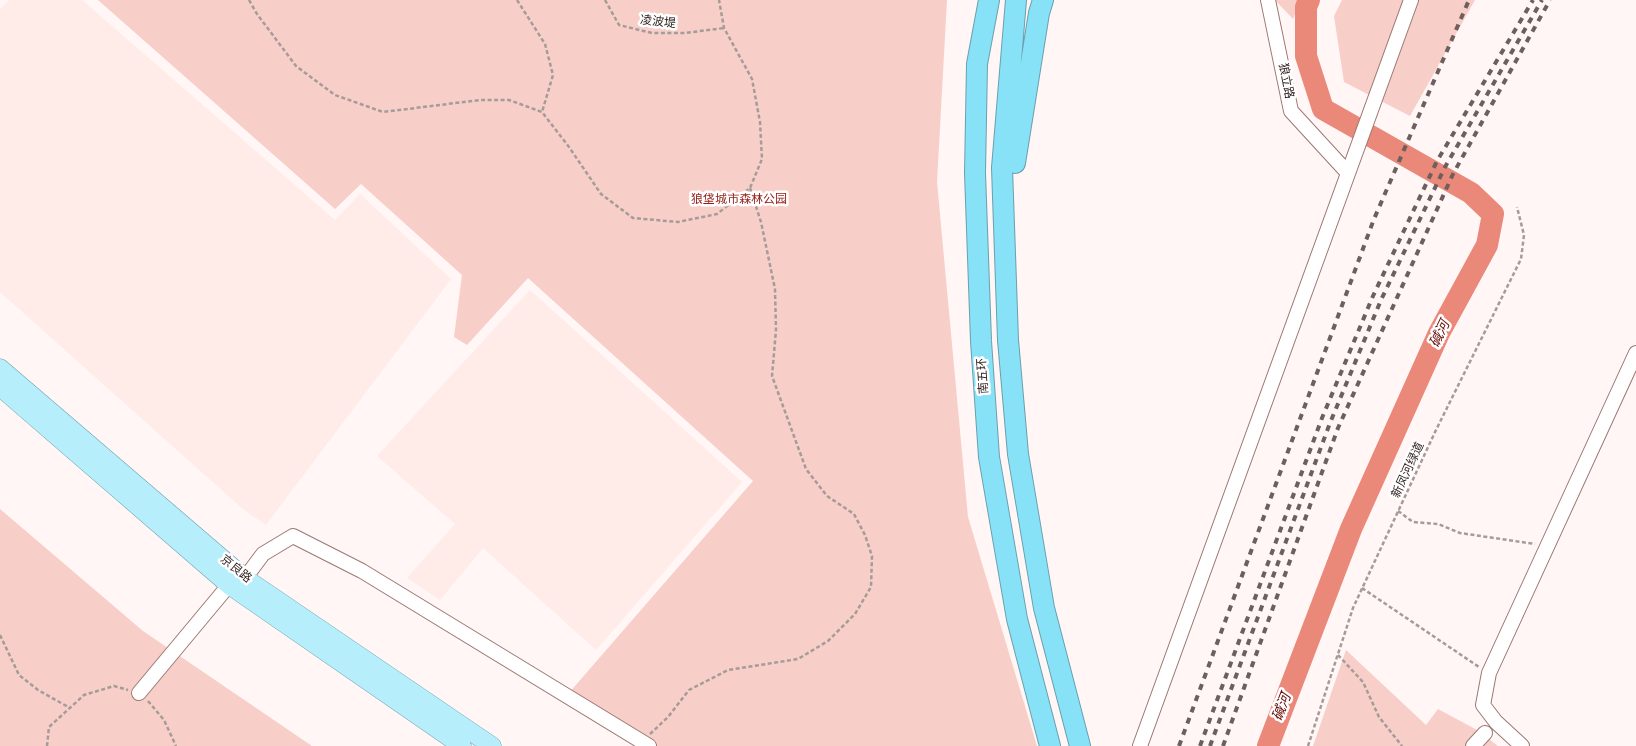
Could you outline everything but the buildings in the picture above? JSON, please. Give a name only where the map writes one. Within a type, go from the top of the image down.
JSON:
[{"type":"highway","points":[[977,64],[980,0]]},
{"type":"highway","name":"南五环","points":[[989,0],[977,64],[975,173],[981,341],[989,457],[1018,619],[1050,746]]},
{"type":"highway","points":[[1016,0],[1002,168],[1008,340],[1018,454],[1044,608],[1080,746]]},
{"type":"highway","points":[[1004,226],[1039,13],[1043,0]]},
{"type":"main road","name":"京良路","points":[[0,368],[245,578],[492,746]]},
{"type":"main road","name":"京良路","points":[[0,387],[229,585],[372,686],[462,746]]},
{"type":"street","name":"狼立路","points":[[1268,0],[1291,111],[1348,172]]},
{"type":"street","points":[[1140,746],[1411,0]]},
{"type":"street","points":[[1522,746],[1496,722],[1483,705],[1489,673],[1636,353]]},
{"type":"street","points":[[139,693],[229,585],[245,578],[263,554],[293,536],[362,571],[645,744]]},
{"type":"street","points":[[1473,746],[1485,733]]},
{"type":"path","points":[[249,0],[256,14],[296,66],[335,95],[383,112],[471,101],[508,100],[542,112],[601,194],[633,218],[678,222],[717,214],[750,188],[762,159],[760,122],[752,79],[724,28],[719,0]]},
{"type":"path","points":[[517,0],[545,44],[553,74],[542,112]]},
{"type":"path","name":"凌波堤","points":[[605,0],[619,25],[644,31],[685,33],[724,28]]},
{"type":"path","points":[[645,744],[689,690],[728,670],[798,659],[828,641],[855,614],[871,587],[872,556],[866,535],[854,514],[827,496],[806,469],[772,376],[776,330],[775,289],[761,222],[750,188]]},
{"type":"path","name":"新凤河绿道","points":[[1308,746],[1353,608],[1398,511],[1521,259],[1524,234],[1516,207]]},
{"type":"path","points":[[1398,511],[1413,522],[1438,524],[1460,533],[1547,546]]},
{"type":"path","points":[[1362,588],[1489,673]]},
{"type":"path","points":[[0,635],[19,675],[38,690],[70,708]]},
{"type":"path","points":[[1338,655],[1363,682],[1379,717],[1402,746]]},
{"type":"path","points":[[46,746],[49,727],[84,695],[114,686],[139,693],[164,720],[176,746]]},
{"type":"shaded area","points":[[9,0],[82,0],[335,220],[360,194],[451,279],[266,525],[244,510],[0,292],[0,9]]},
{"type":"shaded area","points":[[530,290],[742,482],[596,650],[483,548],[440,600],[407,578],[455,524],[377,456]]},
{"type":"green space","name":"狼垡城市森林公园","points":[[98,0],[947,0],[937,182],[968,517],[1037,746],[656,746],[568,694],[753,481],[528,278],[467,345],[454,337],[462,275],[361,184],[335,209]]},
{"type":"green space","points":[[1275,0],[1301,0],[1293,19]]},
{"type":"green space","points":[[1342,0],[1475,0],[1410,116],[1344,82],[1334,16]]},
{"type":"green space","points":[[0,509],[143,631],[312,746],[0,746]]},
{"type":"green space","points":[[1346,650],[1426,725],[1438,709],[1477,730],[1498,746],[1313,746]]},
{"type":"waterway","name":"碱河","points":[[1268,746],[1351,529],[1439,333],[1487,245],[1493,214],[1471,193],[1323,109],[1306,56],[1306,7],[1309,0]]},
{"type":"railway","points":[[1179,746],[1374,219],[1469,0]]},
{"type":"railway","points":[[1200,746],[1322,418],[1373,296],[1437,161],[1533,0]]},
{"type":"railway","points":[[1210,746],[1330,423],[1381,300],[1445,167],[1542,0]]},
{"type":"railway","points":[[1223,746],[1338,428],[1453,174],[1550,0]]}]
